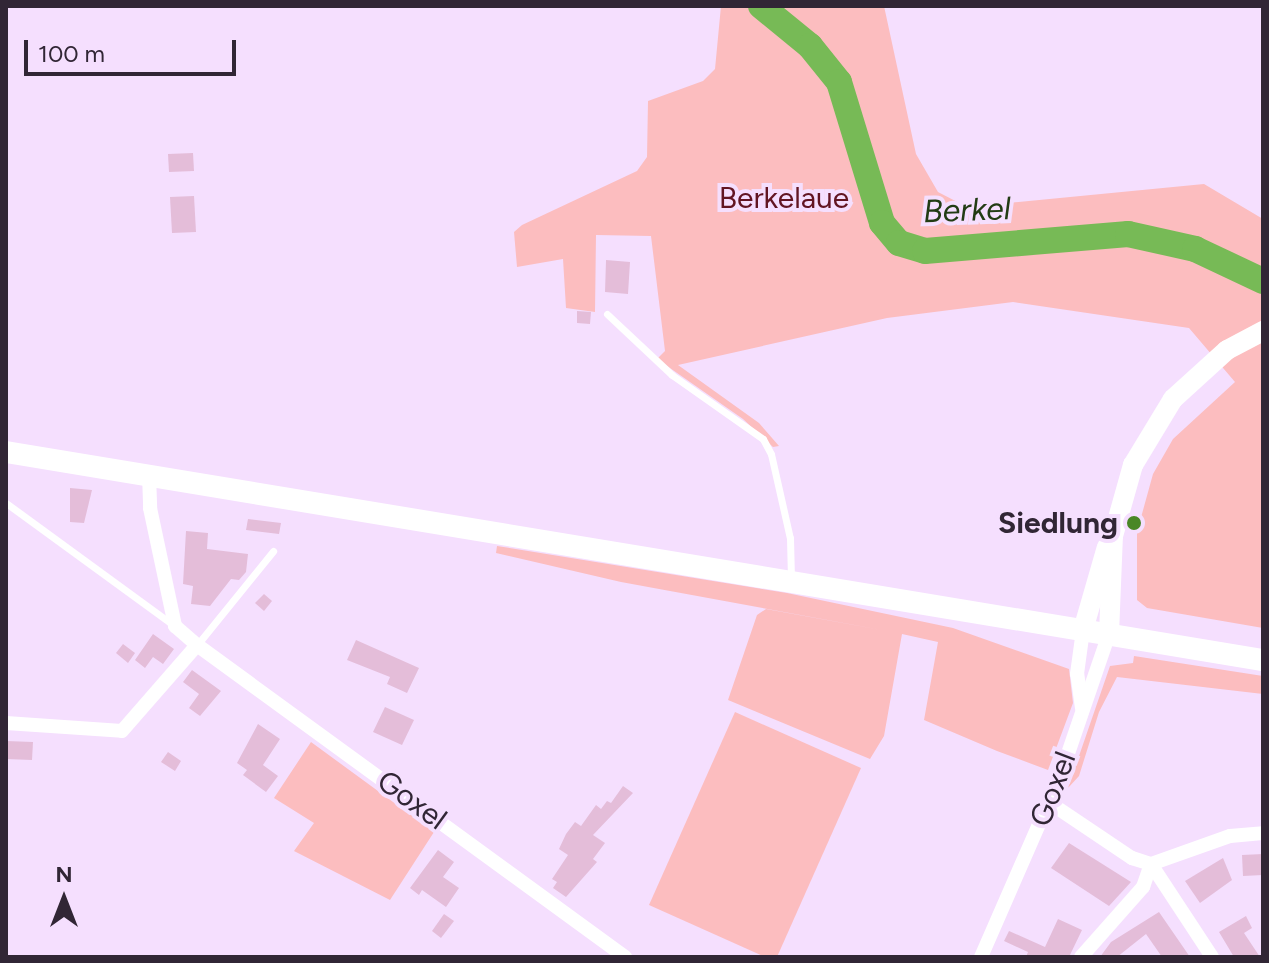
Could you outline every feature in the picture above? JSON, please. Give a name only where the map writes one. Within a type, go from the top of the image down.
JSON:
[{"type":"main road","points":[[6,452],[1263,660]]},
{"type":"street","points":[[1109,634],[1113,536],[1133,465],[1153,426],[1196,375],[1227,350],[1263,332]]},
{"type":"street","points":[[149,474],[150,508],[175,626]]},
{"type":"street","points":[[1083,630],[1102,555],[1113,536]]},
{"type":"street","name":"Goxel","points":[[175,626],[625,957]]},
{"type":"street","name":"Goxel","points":[[1082,708],[1077,674],[1083,630]]},
{"type":"street","name":"Goxel","points":[[981,957],[1050,803],[1082,708],[1100,671],[1109,634]]},
{"type":"street","points":[[6,723],[122,731],[197,645]]},
{"type":"street","points":[[1050,803],[1132,858],[1151,864],[1230,836],[1263,833]]},
{"type":"street","points":[[1081,957],[1143,887],[1151,864]]},
{"type":"street","points":[[1151,864],[1212,957]]},
{"type":"lane","points":[[607,314],[672,375],[763,439],[771,454],[790,538],[791,581]]},
{"type":"lane","points":[[6,503],[175,626]]},
{"type":"lane","points":[[197,645],[273,551]]},
{"type":"green space","name":"Berkelaue","points":[[721,6],[884,6],[916,154],[938,192],[967,207],[1204,184],[1263,219],[1263,628],[1147,608],[1137,600],[1137,532],[1153,474],[1173,439],[1235,382],[1189,328],[1013,302],[887,318],[678,365],[759,423],[779,446],[773,447],[743,419],[657,359],[665,351],[651,236],[596,235],[595,312],[566,308],[563,259],[517,267],[514,232],[522,225],[637,171],[647,157],[648,101],[703,81],[715,69]]},
{"type":"green space","points":[[497,546],[787,593],[953,628],[1069,669],[1073,703],[1048,770],[997,751],[924,720],[938,642],[902,634],[884,736],[870,759],[728,700],[757,615],[766,609],[887,631],[621,582],[496,553]]},
{"type":"green space","points":[[1134,656],[1263,676],[1263,694],[1117,677],[1099,712],[1079,776],[1068,788],[1110,666],[1133,663]]},
{"type":"green space","points":[[735,712],[861,768],[777,957],[765,957],[649,905]]},
{"type":"green space","points":[[311,742],[434,832],[390,900],[294,851],[314,823],[274,798]]},
{"type":"building","points":[[193,153],[194,171],[169,172],[168,154]]},
{"type":"building","points":[[194,196],[196,232],[172,233],[170,197]]},
{"type":"building","points":[[606,260],[630,262],[628,294],[605,292]]},
{"type":"building","points":[[577,311],[591,312],[590,324],[577,323]]},
{"type":"building","points":[[70,488],[92,490],[84,523],[70,522]]},
{"type":"building","points":[[248,519],[281,523],[279,534],[246,530]]},
{"type":"building","points":[[186,531],[208,533],[207,549],[248,554],[246,572],[239,580],[231,579],[210,606],[191,604],[193,586],[183,584]]},
{"type":"building","points":[[264,594],[272,601],[264,611],[255,603]]},
{"type":"building","points":[[153,634],[174,649],[163,664],[153,657],[145,668],[135,660]]},
{"type":"building","points":[[356,640],[419,668],[407,693],[387,684],[390,677],[347,660]]},
{"type":"building","points":[[123,644],[135,653],[128,663],[116,653]]},
{"type":"building","points":[[192,670],[221,691],[200,716],[189,708],[199,694],[183,682]]},
{"type":"building","points":[[385,707],[414,720],[402,745],[373,732]]},
{"type":"building","points":[[258,724],[280,739],[263,765],[278,776],[266,792],[243,775],[247,770],[237,763]]},
{"type":"building","points":[[6,741],[33,742],[32,760],[6,759]]},
{"type":"building","points":[[168,752],[181,761],[175,771],[161,762]]},
{"type":"building","points":[[623,786],[633,793],[593,835],[605,843],[593,859],[597,862],[566,897],[553,888],[557,882],[552,879],[568,855],[559,849],[566,834],[575,822],[581,826],[596,805],[601,809],[607,801],[611,803]]},
{"type":"building","points":[[1069,843],[1131,882],[1109,906],[1051,868]]},
{"type":"building","points":[[438,850],[454,862],[443,877],[459,888],[446,907],[422,890],[419,895],[410,888]]},
{"type":"building","points":[[1263,854],[1263,875],[1243,876],[1242,855]]},
{"type":"building","points":[[1223,858],[1232,880],[1200,903],[1185,881]]},
{"type":"building","points":[[1159,912],[1190,957],[1162,957],[1146,934],[1117,957],[1100,957],[1111,942]]},
{"type":"building","points":[[444,914],[454,921],[441,938],[432,931]]},
{"type":"building","points":[[1246,916],[1252,928],[1244,933],[1260,957],[1234,957],[1219,932]]},
{"type":"building","points":[[1058,919],[1082,930],[1069,957],[1026,957],[1028,952],[1004,941],[1009,931],[1045,947]]},
{"type":"waterway","name":"Berkel","points":[[761,6],[810,46],[839,82],[882,223],[899,243],[925,251],[1128,234],[1195,249],[1263,281]]},
{"type":"place","name":"Siedlung","points":[[1134,523]]}]
